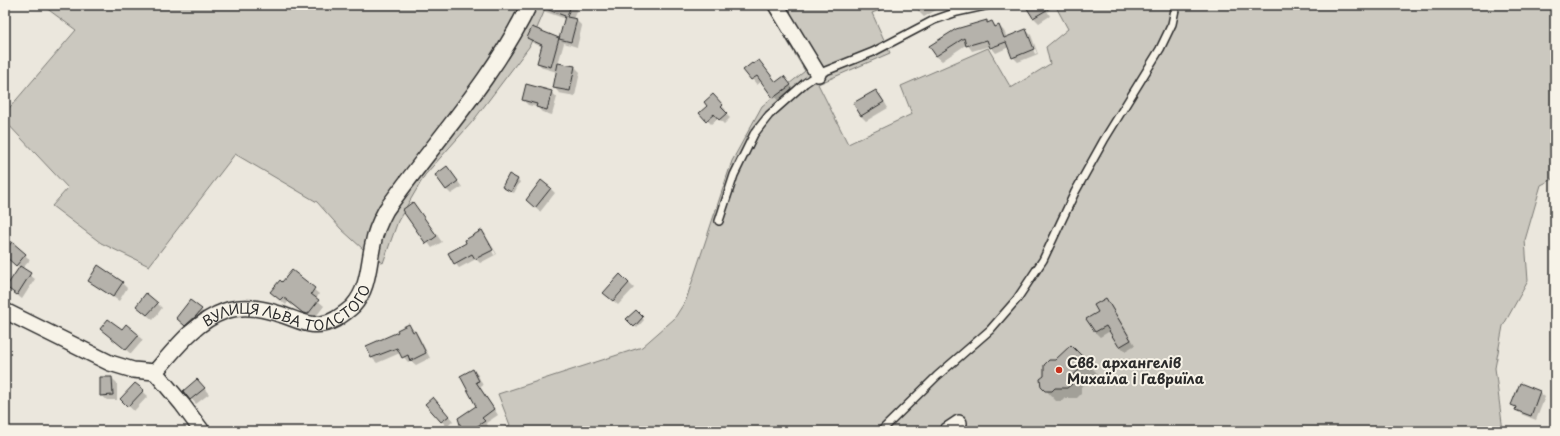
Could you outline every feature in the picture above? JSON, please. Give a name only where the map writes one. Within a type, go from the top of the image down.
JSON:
[{"type":"street","name":"ВУЛИЦЯ ЛЬВА ТОЛСТОГО","points":[[155,372],[183,340],[213,316],[227,310],[257,308],[277,313],[306,324],[318,325],[327,323],[348,311],[365,286],[375,235],[378,225],[386,210],[481,84],[511,38],[529,5]]},
{"type":"street","points":[[776,5],[818,74]]},
{"type":"street","points":[[5,312],[110,363],[133,370],[155,372],[202,431]]},
{"type":"lane","points":[[719,221],[734,175],[754,134],[761,124],[805,82],[818,74],[868,54],[934,20],[957,12],[989,5]]},
{"type":"lane","points":[[881,431],[937,376],[990,330],[1017,299],[1043,260],[1076,192],[1104,140],[1160,49],[1172,24],[1176,5]]},
{"type":"shaded area","points":[[42,5],[547,5],[529,47],[473,121],[425,175],[398,221],[383,263],[363,249],[341,229],[317,202],[235,154],[149,266],[101,243],[52,206],[68,188],[5,121],[5,113],[76,30]]},
{"type":"shaded area","points":[[766,5],[893,5],[872,13],[890,53],[818,84],[848,144],[912,114],[901,86],[988,48],[1011,88],[1050,64],[1046,47],[1068,29],[1055,5],[1555,5],[1555,178],[1541,185],[1525,240],[1528,281],[1503,326],[1495,368],[1503,431],[499,431],[510,425],[498,394],[642,347],[674,319],[686,300],[732,161],[762,106],[805,71]]},
{"type":"building","points":[[538,5],[563,5],[570,8],[567,17],[577,19],[571,42],[559,39],[565,16]]},
{"type":"building","points":[[1025,5],[1055,5],[1033,18]]},
{"type":"building","points":[[987,20],[987,23],[992,21],[995,27],[999,25],[1004,38],[1026,29],[1034,49],[1012,58],[1006,42],[990,48],[987,40],[966,46],[964,38],[936,56],[929,46],[956,29]]},
{"type":"building","points":[[532,27],[559,38],[551,67],[537,63],[542,45],[527,38]]},
{"type":"building","points":[[759,60],[776,82],[784,76],[791,85],[773,98],[757,76],[751,80],[743,70]]},
{"type":"building","points":[[558,63],[575,66],[570,91],[553,88]]},
{"type":"building","points":[[526,84],[552,91],[547,110],[536,107],[537,104],[522,100]]},
{"type":"building","points":[[876,90],[884,102],[861,116],[853,103]]},
{"type":"building","points":[[713,94],[723,105],[721,107],[727,113],[719,120],[714,114],[706,121],[699,113],[707,106],[704,102]]},
{"type":"building","points":[[447,166],[458,181],[446,190],[435,175]]},
{"type":"building","points":[[509,174],[518,179],[511,192],[502,187]]},
{"type":"building","points":[[541,180],[551,188],[535,208],[526,200]]},
{"type":"building","points":[[413,202],[437,236],[426,244],[402,210]]},
{"type":"building","points":[[482,230],[493,250],[475,259],[472,254],[454,264],[448,253],[466,243],[465,240]]},
{"type":"building","points":[[12,242],[26,254],[16,266],[5,256],[5,250]]},
{"type":"building","points":[[98,265],[123,282],[113,297],[88,281]]},
{"type":"building","points":[[20,266],[31,273],[17,295],[6,287]]},
{"type":"building","points":[[292,270],[315,288],[311,294],[319,300],[308,314],[303,313],[283,297],[280,300],[270,292],[280,280],[282,282]]},
{"type":"building","points":[[620,274],[629,283],[613,301],[603,293]]},
{"type":"building","points":[[146,293],[158,303],[147,315],[136,306]]},
{"type":"building","points":[[1106,298],[1131,340],[1119,347],[1106,326],[1095,332],[1086,319],[1098,312],[1094,305]]},
{"type":"building","points":[[190,300],[202,309],[185,326],[176,318]]},
{"type":"building","points":[[636,310],[643,317],[634,327],[626,319]]},
{"type":"building","points":[[108,319],[122,329],[126,324],[139,335],[126,350],[100,329]]},
{"type":"building","points":[[409,324],[413,332],[415,331],[426,353],[410,361],[408,355],[402,358],[397,348],[371,358],[366,346],[398,332],[397,330]]},
{"type":"building","name":"Свв. архангелів Михаїла і Гавриїла","points":[[1071,345],[1088,362],[1071,377],[1072,384],[1067,388],[1055,388],[1052,391],[1045,391],[1041,387],[1040,379],[1044,376],[1044,365],[1049,360],[1055,360]]},
{"type":"building","points":[[473,369],[479,381],[476,382],[494,409],[482,418],[485,421],[470,431],[462,431],[458,418],[476,406],[460,376]]},
{"type":"building","points":[[100,377],[112,377],[113,395],[100,396]]},
{"type":"building","points":[[197,379],[205,388],[190,400],[183,391]]},
{"type":"building","points":[[135,383],[144,390],[128,407],[120,399]]},
{"type":"building","points":[[1520,383],[1540,391],[1531,416],[1515,410],[1516,407],[1511,405]]},
{"type":"building","points":[[433,397],[449,416],[441,422],[425,404]]},
{"type":"place","name":"Свв. архангелів Михаїла і Гавриїла","points":[[1059,370]]}]
